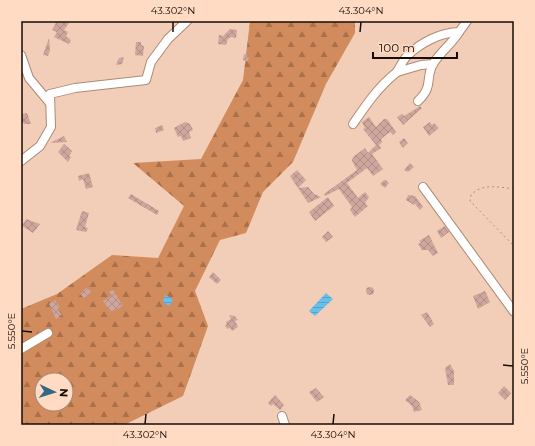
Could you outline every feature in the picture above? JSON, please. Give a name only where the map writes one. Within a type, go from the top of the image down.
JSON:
[{"type":"street","points":[[21,161],[40,146],[50,127],[50,94],[75,88],[146,80],[151,62],[168,39],[187,21]]},
{"type":"street","points":[[418,101],[426,92],[430,83],[433,64],[467,21]]},
{"type":"street","points":[[353,124],[380,87],[397,72],[406,57],[417,48],[447,33],[459,32]]},
{"type":"street","points":[[21,55],[29,78],[49,102]]},
{"type":"street","points":[[397,72],[421,65],[433,64]]},
{"type":"street","points":[[423,187],[514,312]]},
{"type":"street","points":[[21,348],[48,333]]},
{"type":"street","points":[[282,416],[285,425]]},
{"type":"path","points":[[514,189],[488,186],[475,190],[471,195],[470,201],[514,246]]},
{"type":"green space","points":[[250,21],[355,21],[355,33],[326,84],[293,162],[263,192],[246,233],[220,240],[195,291],[208,326],[183,396],[124,425],[21,425],[21,309],[57,294],[112,255],[158,258],[184,206],[133,163],[201,159],[243,80]]},
{"type":"water","points":[[326,293],[333,299],[315,316],[309,311]]},
{"type":"water","points":[[165,295],[173,300],[170,305],[163,302]]},
{"type":"building","points":[[57,21],[65,21],[69,23],[64,30],[68,32],[66,36],[71,40],[69,44],[54,37],[57,32],[52,30]]},
{"type":"building","points":[[230,29],[237,30],[236,38],[231,37],[228,39],[226,45],[218,44],[219,35],[223,36]]},
{"type":"building","points":[[49,38],[50,50],[48,56],[43,55]]},
{"type":"building","points":[[136,42],[141,42],[141,45],[144,46],[143,56],[135,55]]},
{"type":"building","points":[[244,54],[249,55],[248,61],[243,60]]},
{"type":"building","points":[[124,57],[122,64],[116,65],[119,58]]},
{"type":"building","points":[[420,106],[422,108],[403,125],[397,117],[402,114],[404,116]]},
{"type":"building","points":[[27,113],[31,124],[21,123],[21,114]]},
{"type":"building","points":[[369,117],[376,127],[384,119],[387,119],[396,132],[393,135],[390,132],[381,139],[382,142],[379,145],[381,148],[372,154],[383,169],[373,176],[367,168],[347,183],[358,198],[365,192],[369,197],[365,203],[368,206],[355,217],[350,210],[352,207],[339,189],[325,196],[324,194],[357,170],[352,161],[353,157],[365,148],[368,153],[376,145],[363,129],[365,128],[362,122]]},
{"type":"building","points":[[185,122],[190,124],[193,130],[189,132],[191,138],[183,141],[181,136],[178,137],[174,128]]},
{"type":"building","points":[[430,122],[432,125],[434,123],[439,128],[429,136],[423,127]]},
{"type":"building","points":[[162,125],[164,130],[156,133],[155,128]]},
{"type":"building","points":[[64,136],[67,142],[50,143]]},
{"type":"building","points":[[404,138],[408,143],[403,148],[399,142]]},
{"type":"building","points":[[64,144],[72,151],[68,162],[58,152]]},
{"type":"building","points":[[410,163],[414,167],[408,172],[404,170]]},
{"type":"building","points":[[297,170],[306,180],[298,188],[290,176]]},
{"type":"building","points":[[89,173],[93,187],[86,189],[83,179],[79,181],[78,176]]},
{"type":"building","points":[[384,180],[389,183],[385,188],[380,184]]},
{"type":"building","points":[[308,187],[314,194],[321,197],[308,203],[298,188]]},
{"type":"building","points":[[131,194],[159,211],[157,215],[128,198]]},
{"type":"building","points":[[408,195],[415,196],[423,207],[420,210],[415,204],[414,205],[406,200]]},
{"type":"building","points":[[328,197],[334,206],[315,221],[309,212]]},
{"type":"building","points":[[82,211],[89,213],[85,227],[88,228],[86,232],[76,230]]},
{"type":"building","points":[[26,219],[40,224],[33,233],[22,226]]},
{"type":"building","points":[[445,226],[449,232],[441,238],[437,231]]},
{"type":"building","points":[[328,231],[333,237],[326,242],[322,237]]},
{"type":"building","points":[[429,235],[438,253],[433,256],[428,250],[422,250],[418,244],[421,243],[419,241]]},
{"type":"building","points":[[213,272],[221,280],[217,284],[209,277]]},
{"type":"building","points":[[87,287],[91,292],[84,298],[80,294]]},
{"type":"building","points":[[368,287],[372,287],[374,291],[372,295],[368,295],[366,293],[366,289]]},
{"type":"building","points":[[113,290],[123,306],[111,312],[103,301],[111,296],[109,292]]},
{"type":"building","points":[[485,291],[490,302],[478,309],[473,296]]},
{"type":"building","points":[[55,300],[60,307],[57,309],[62,315],[56,319],[49,304]]},
{"type":"building","points":[[427,312],[434,324],[430,327],[421,315]]},
{"type":"building","points":[[229,315],[235,316],[238,320],[235,321],[238,327],[232,331],[230,328],[227,329],[225,325],[227,324],[226,322],[231,319]]},
{"type":"building","points":[[450,364],[454,371],[454,385],[448,385],[445,368]]},
{"type":"building","points":[[504,386],[511,393],[505,400],[498,393]]},
{"type":"building","points":[[316,388],[324,397],[317,402],[309,392]]},
{"type":"building","points":[[275,395],[284,405],[280,410],[273,404],[271,406],[268,403]]},
{"type":"building","points":[[410,395],[419,402],[422,410],[414,412],[412,406],[405,400]]}]
